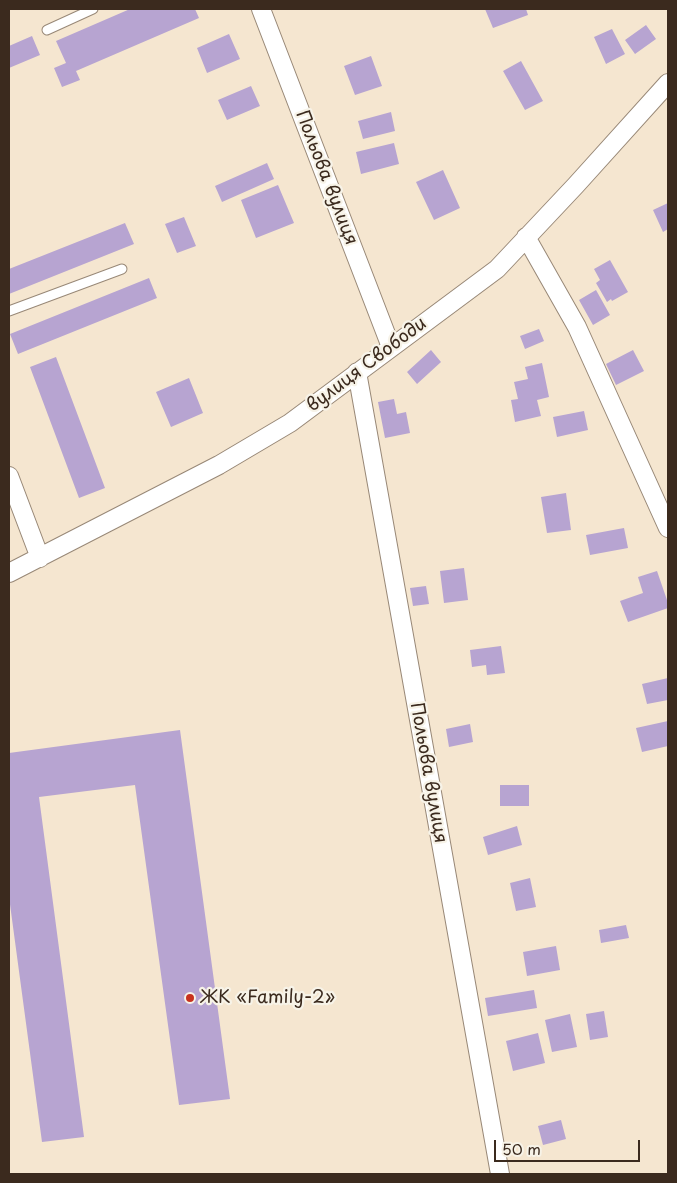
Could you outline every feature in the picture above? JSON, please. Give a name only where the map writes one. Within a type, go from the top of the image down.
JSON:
[{"type":"street","name":"Польова вулиця","points":[[261,9],[391,347]]},
{"type":"street","name":"вулиця Свободи","points":[[9,573],[219,465],[290,423],[497,269],[668,83]]},
{"type":"street","points":[[526,237],[578,327],[668,528]]},
{"type":"street","name":"Польова вулиця","points":[[357,372],[500,1174]]},
{"type":"street","points":[[9,476],[40,558]]},
{"type":"lane","points":[[47,30],[92,9]]},
{"type":"lane","points":[[9,311],[122,269]]},
{"type":"building","points":[[130,9],[195,9],[199,18],[76,71],[80,80],[62,87],[54,68],[66,63],[56,41]]},
{"type":"building","points":[[485,9],[526,9],[528,15],[493,28]]},
{"type":"building","points":[[646,25],[656,39],[635,54],[625,40]]},
{"type":"building","points":[[612,29],[625,54],[606,64],[594,37]]},
{"type":"building","points":[[229,34],[240,59],[207,73],[197,48]]},
{"type":"building","points":[[32,36],[40,55],[9,68],[9,46]]},
{"type":"building","points":[[371,56],[382,86],[355,95],[344,66]]},
{"type":"building","points":[[521,61],[543,101],[525,110],[503,71]]},
{"type":"building","points":[[251,86],[260,106],[227,120],[218,100]]},
{"type":"building","points":[[391,112],[395,131],[363,139],[358,121]]},
{"type":"building","points":[[394,143],[399,164],[361,174],[356,152]]},
{"type":"building","points":[[267,163],[274,179],[222,202],[215,186]]},
{"type":"building","points":[[443,170],[460,208],[434,220],[416,182]]},
{"type":"building","points":[[278,185],[294,223],[256,238],[241,200]]},
{"type":"building","points":[[668,203],[668,229],[663,232],[653,210]]},
{"type":"building","points":[[184,217],[196,246],[177,253],[165,224]]},
{"type":"building","points":[[125,223],[134,244],[9,294],[9,269]]},
{"type":"building","points":[[610,260],[628,292],[607,302],[596,283],[600,280],[594,269]]},
{"type":"building","points":[[149,278],[157,298],[18,354],[10,334]]},
{"type":"building","points":[[596,290],[610,315],[593,325],[579,300]]},
{"type":"building","points":[[539,329],[544,341],[525,349],[520,336]]},
{"type":"building","points":[[431,350],[441,362],[417,384],[407,372]]},
{"type":"building","points":[[633,350],[644,371],[616,385],[606,364]]},
{"type":"building","points":[[56,357],[105,488],[79,498],[30,367]]},
{"type":"building","points":[[542,363],[549,397],[537,400],[541,416],[515,422],[511,400],[518,399],[514,382],[528,379],[525,367]]},
{"type":"building","points":[[189,378],[203,413],[171,427],[156,392]]},
{"type":"building","points":[[394,399],[397,414],[406,412],[410,433],[385,438],[378,402]]},
{"type":"building","points":[[584,411],[588,430],[557,437],[553,417]]},
{"type":"building","points":[[566,493],[571,530],[547,533],[541,497]]},
{"type":"building","points":[[624,528],[628,548],[590,555],[586,535]]},
{"type":"building","points":[[464,568],[468,600],[444,603],[440,571]]},
{"type":"building","points":[[657,571],[668,608],[628,622],[620,601],[643,593],[638,577]]},
{"type":"building","points":[[426,586],[429,604],[413,606],[410,588]]},
{"type":"building","points":[[501,646],[505,673],[487,675],[486,665],[472,667],[470,650]]},
{"type":"building","points":[[668,678],[668,700],[647,704],[642,684]]},
{"type":"building","points":[[668,721],[668,746],[642,752],[636,728]]},
{"type":"building","points":[[470,724],[473,742],[449,747],[446,729]]},
{"type":"building","name":"ЖК «Family-2»","points":[[180,730],[230,1099],[179,1105],[135,785],[39,797],[84,1137],[42,1142],[9,897],[9,753]]},
{"type":"building","points":[[500,785],[529,785],[529,806],[500,806]]},
{"type":"building","points":[[517,826],[522,845],[488,855],[483,837]]},
{"type":"building","points":[[530,878],[536,907],[516,911],[510,883]]},
{"type":"building","points":[[626,925],[629,938],[601,943],[599,930]]},
{"type":"building","points":[[556,946],[560,970],[527,976],[523,952]]},
{"type":"building","points":[[534,990],[537,1008],[488,1016],[485,998]]},
{"type":"building","points":[[604,1011],[608,1037],[590,1040],[586,1014]]},
{"type":"building","points":[[570,1014],[577,1047],[552,1052],[545,1020]]},
{"type":"building","points":[[538,1033],[545,1063],[513,1071],[506,1041]]},
{"type":"building","points":[[561,1120],[566,1139],[543,1145],[538,1126]]},
{"type":"place","name":"ЖК «Family-2»","points":[[190,998]]}]
